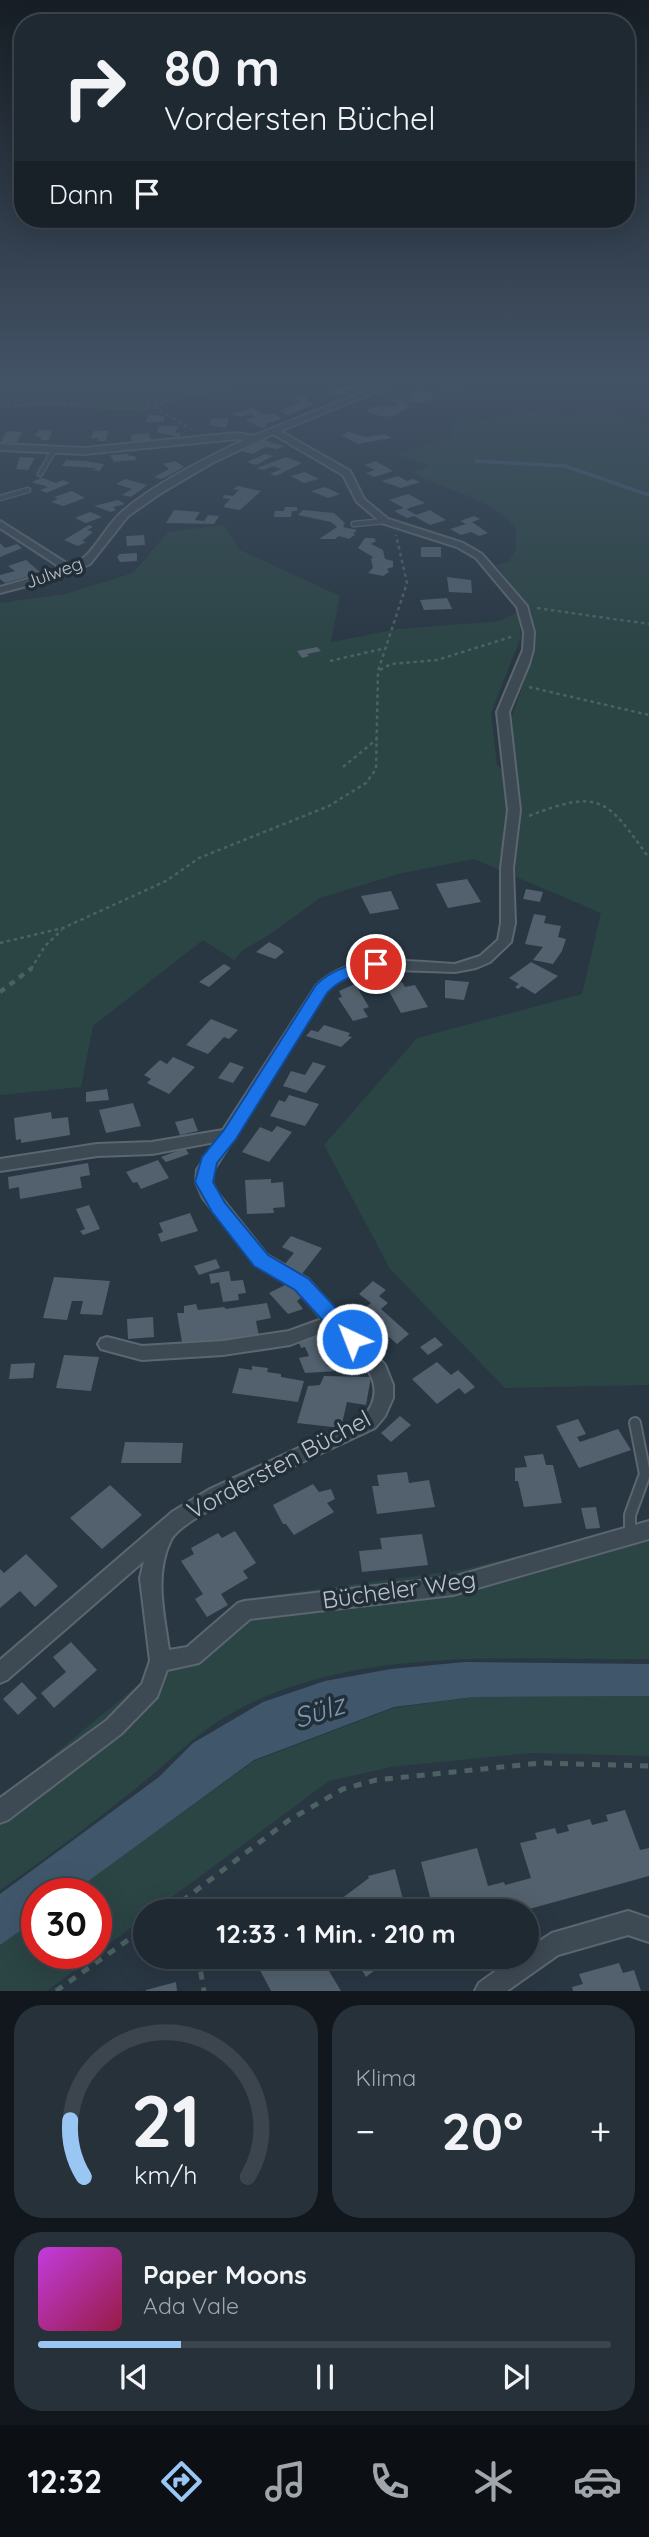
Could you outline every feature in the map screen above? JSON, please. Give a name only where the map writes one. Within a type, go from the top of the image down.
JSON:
[{"type":"street","name":"Julweg","points":[[0,590],[71,570],[87,562],[97,553],[125,514],[192,471]]},
{"type":"street","points":[[342,471],[360,500],[388,523],[469,549],[493,571],[523,610]]},
{"type":"street","points":[[0,524],[71,570]]},
{"type":"street","name":"Vordersten Büchel","points":[[0,1674],[179,1518],[218,1495],[369,1423],[380,1411],[386,1397],[385,1383],[379,1370],[302,1284],[261,1260],[209,1194],[204,1182],[205,1170],[208,1161],[230,1134],[321,989],[332,978],[366,965],[455,968],[485,959],[498,950],[507,933],[507,868],[514,822],[503,722],[507,698],[528,650],[529,632],[523,610]]},
{"type":"street","points":[[0,1166],[97,1150],[152,1148],[230,1134]]},
{"type":"street","points":[[107,1344],[142,1353],[222,1348],[290,1338],[335,1321]]},
{"type":"street","name":"Bücheler Weg","points":[[160,1661],[192,1656],[245,1610],[453,1586],[640,1532]]},
{"type":"street","points":[[0,1812],[133,1710],[150,1690],[160,1661],[150,1578],[155,1554],[164,1533]]},
{"type":"street","points":[[487,1991],[552,1945],[628,1923],[649,1930]]},
{"type":"lane","points":[[0,498],[28,490]]},
{"type":"lane","points":[[354,524],[388,523]]},
{"type":"lane","points":[[635,1423],[643,1451],[645,1474],[630,1515],[640,1532]]},
{"type":"path","points":[[0,943],[63,928],[166,881],[199,858],[329,806],[366,783],[376,769],[378,671],[407,583],[388,523]]},
{"type":"path","points":[[378,671],[391,664],[437,660],[515,636],[523,628],[523,610],[649,624]]},
{"type":"path","points":[[330,661],[386,648]]},
{"type":"path","points":[[513,683],[649,715]]},
{"type":"path","points":[[343,767],[378,738]]},
{"type":"path","points":[[514,822],[565,800],[583,798],[600,802],[620,818],[649,858]]},
{"type":"path","points":[[0,992],[29,972],[45,946],[63,928]]},
{"type":"path","points":[[187,1899],[289,1820],[343,1789],[376,1780],[541,1763],[649,1766]]},
{"type":"path","points":[[56,1991],[133,1936]]},
{"type":"path","points":[[200,1969],[204,1991]]},
{"type":"green space","points":[[412,471],[649,471],[649,1385],[505,1388],[390,1269],[324,1145],[417,1038],[582,994],[601,913],[474,859],[398,874],[320,898],[269,935],[243,950],[234,960],[203,940],[93,1026],[81,1087],[0,1095],[0,603],[65,594],[133,573],[168,532],[223,525],[240,550],[340,596],[331,642],[398,629],[500,621],[519,611],[521,637],[491,713],[497,765],[514,779],[512,716],[535,650],[532,613],[496,565],[512,561],[510,558],[516,550],[516,528],[493,508]]},
{"type":"green space","points":[[649,1523],[649,1659],[425,1661],[368,1668],[314,1680],[262,1698],[204,1731],[106,1812],[0,1890],[0,1799],[242,1599],[461,1570]]},
{"type":"green space","points":[[649,1696],[649,1756],[531,1753],[391,1767],[329,1781],[169,1899],[133,1899],[133,1926],[112,1942],[112,1878],[92,1878],[254,1761],[394,1708],[473,1697]]},
{"type":"green space","points":[[21,1930],[21,1969],[76,1969],[47,1991],[0,1991],[0,1945]]},
{"type":"water","name":"Sülz","points":[[465,1662],[649,1664],[649,1696],[473,1697],[394,1707],[254,1760],[93,1878],[22,1878],[159,1777],[193,1743],[263,1702],[325,1681],[391,1669]]},
{"type":"water","points":[[21,1879],[21,1930],[0,1945],[0,1894]]},
{"type":"building","points":[[165,471],[177,471],[162,479],[154,477]]},
{"type":"building","points":[[277,471],[286,471],[276,476],[270,474]]},
{"type":"building","points":[[372,471],[393,471],[374,477],[366,473]]},
{"type":"building","points":[[305,472],[319,479],[304,483],[291,476]]},
{"type":"building","points":[[398,476],[407,481],[413,479],[420,482],[401,488],[381,481]]},
{"type":"building","points":[[42,478],[56,483],[63,480],[70,483],[46,493],[40,490],[48,487],[32,482]]},
{"type":"building","points":[[125,479],[147,485],[131,497],[122,495],[132,489],[116,484]]},
{"type":"building","points":[[238,486],[261,491],[240,510],[223,507],[230,499],[222,498],[225,495],[233,496],[239,490],[233,489]]},
{"type":"building","points":[[325,487],[340,494],[328,498],[311,491]]},
{"type":"building","points":[[72,491],[85,498],[63,506],[51,502],[58,499],[54,497]]},
{"type":"building","points":[[408,494],[425,503],[406,509],[416,515],[430,510],[446,520],[430,525],[414,516],[407,518],[394,511],[404,508],[389,500]]},
{"type":"building","points":[[118,500],[125,504],[113,507],[116,510],[111,512],[94,506]]},
{"type":"building","points":[[285,507],[297,507],[297,511],[292,511],[291,517],[274,517],[275,511],[284,511]]},
{"type":"building","points":[[174,510],[200,512],[195,520],[204,521],[208,515],[219,516],[214,524],[166,523]]},
{"type":"building","points":[[303,510],[334,513],[345,523],[343,527],[357,530],[353,534],[356,534],[349,539],[339,536],[335,539],[319,539],[337,527],[331,522],[298,515]]},
{"type":"building","points":[[90,512],[102,517],[86,523],[75,518]]},
{"type":"building","points":[[474,516],[480,519],[472,522],[488,533],[479,536],[471,532],[461,535],[450,529],[466,524],[460,521]]},
{"type":"building","points":[[89,525],[93,527],[87,530],[93,532],[82,541],[86,542],[78,546],[64,540]]},
{"type":"building","points":[[144,535],[145,545],[127,546],[126,536]]},
{"type":"building","points":[[365,538],[374,538],[376,541],[371,544],[383,550],[385,559],[393,561],[393,567],[387,569],[389,572],[383,576],[368,573],[373,568],[373,557],[358,548]]},
{"type":"building","points":[[0,543],[5,548],[17,544],[22,548],[0,557]]},
{"type":"building","points":[[421,547],[441,547],[441,557],[421,557]]},
{"type":"building","points":[[137,553],[137,561],[120,562],[117,557],[120,554]]},
{"type":"building","points":[[26,560],[41,573],[5,583],[0,579],[0,575],[15,571],[8,566]]},
{"type":"building","points":[[447,577],[471,580],[472,593],[449,592]]},
{"type":"building","points":[[447,598],[452,609],[424,610],[420,600]]},
{"type":"building","points":[[317,647],[321,651],[302,658],[297,651]]},
{"type":"building","points":[[467,879],[481,902],[448,908],[436,884]]},
{"type":"building","points":[[526,889],[543,892],[540,902],[523,899]]},
{"type":"building","points":[[391,891],[399,909],[370,914],[361,896]]},
{"type":"building","points":[[534,914],[546,916],[544,923],[561,926],[558,937],[566,939],[553,964],[533,960],[543,947],[525,944]]},
{"type":"building","points":[[269,942],[284,952],[275,959],[256,952]]},
{"type":"building","points":[[531,962],[558,976],[535,994],[522,986],[518,989],[515,987],[519,984],[509,978]]},
{"type":"building","points":[[224,964],[231,968],[209,987],[199,982]]},
{"type":"building","points":[[376,976],[383,986],[367,990],[361,980]]},
{"type":"building","points":[[445,980],[469,982],[464,1000],[445,998]]},
{"type":"building","points":[[402,982],[405,987],[415,985],[428,1007],[401,1013],[386,986]]},
{"type":"building","points":[[355,984],[369,1007],[363,1009],[368,1017],[353,1021],[338,998],[342,997],[339,991]]},
{"type":"building","points":[[211,1019],[238,1030],[229,1039],[224,1037],[208,1054],[186,1045]]},
{"type":"building","points":[[324,1025],[350,1033],[348,1036],[352,1037],[341,1047],[306,1036],[311,1030],[318,1032]]},
{"type":"building","points":[[173,1057],[195,1067],[169,1094],[147,1083],[151,1079],[144,1075],[160,1060],[167,1064]]},
{"type":"building","points":[[230,1062],[244,1067],[233,1083],[218,1078]]},
{"type":"building","points":[[313,1062],[326,1066],[306,1093],[283,1086],[291,1071],[305,1075]]},
{"type":"building","points":[[107,1089],[109,1100],[86,1102],[86,1092]]},
{"type":"building","points":[[289,1095],[319,1104],[305,1126],[270,1116],[279,1100],[285,1102]]},
{"type":"building","points":[[133,1103],[141,1126],[106,1133],[99,1110]]},
{"type":"building","points":[[51,1112],[52,1119],[68,1117],[70,1135],[21,1143],[21,1139],[16,1140],[14,1118]]},
{"type":"building","points":[[193,1118],[198,1131],[180,1135],[175,1122]]},
{"type":"building","points":[[277,1126],[292,1132],[269,1162],[242,1152],[260,1127],[272,1132]]},
{"type":"building","points":[[185,1148],[189,1154],[166,1162],[161,1157]]},
{"type":"building","points":[[158,1160],[169,1178],[141,1189],[126,1172]]},
{"type":"building","points":[[88,1163],[90,1175],[80,1177],[82,1188],[20,1199],[19,1187],[9,1189],[8,1177]]},
{"type":"building","points":[[271,1179],[271,1183],[283,1182],[285,1207],[273,1208],[274,1213],[247,1214],[245,1180]]},
{"type":"building","points":[[89,1205],[100,1229],[83,1235],[80,1231],[85,1229],[76,1209]]},
{"type":"building","points":[[190,1213],[198,1231],[161,1242],[158,1234],[163,1232],[159,1223]]},
{"type":"building","points":[[291,1236],[322,1248],[302,1274],[284,1265],[294,1253],[282,1247]]},
{"type":"building","points":[[216,1259],[220,1268],[199,1275],[194,1266]]},
{"type":"building","points":[[229,1271],[231,1281],[243,1280],[246,1293],[238,1294],[239,1300],[223,1302],[219,1282],[211,1284],[209,1274]]},
{"type":"building","points":[[54,1277],[110,1281],[102,1315],[80,1314],[83,1301],[72,1301],[67,1320],[43,1318]]},
{"type":"building","points":[[373,1281],[386,1290],[379,1296],[388,1303],[381,1309],[409,1334],[397,1344],[389,1337],[386,1340],[370,1328],[375,1324],[359,1313],[371,1303],[359,1294]]},
{"type":"building","points":[[289,1283],[302,1297],[297,1301],[303,1309],[288,1314],[269,1293]]},
{"type":"building","points":[[267,1303],[271,1318],[256,1321],[259,1336],[229,1341],[182,1342],[177,1313],[184,1313],[184,1306],[196,1304],[198,1310],[226,1309]]},
{"type":"building","points":[[153,1317],[154,1337],[128,1339],[127,1319]]},
{"type":"building","points":[[320,1334],[332,1365],[335,1363],[338,1371],[305,1373],[299,1358],[309,1356],[298,1340]]},
{"type":"building","points":[[435,1337],[443,1345],[428,1355],[420,1347]]},
{"type":"building","points":[[64,1355],[99,1357],[91,1391],[56,1388]]},
{"type":"building","points":[[437,1362],[451,1375],[458,1370],[475,1387],[465,1394],[459,1388],[437,1404],[412,1379]]},
{"type":"building","points":[[35,1363],[33,1378],[9,1379],[11,1364]]},
{"type":"building","points":[[252,1366],[268,1368],[267,1372],[281,1374],[281,1377],[304,1381],[298,1402],[232,1393],[239,1368],[252,1370]]},
{"type":"building","points":[[324,1376],[371,1377],[366,1405],[347,1402],[341,1428],[297,1423],[308,1386],[320,1385]]},
{"type":"building","points":[[400,1416],[411,1425],[391,1442],[381,1433]]},
{"type":"building","points":[[578,1419],[586,1434],[577,1437],[580,1442],[618,1429],[631,1450],[579,1468],[556,1426]]},
{"type":"building","points":[[125,1442],[183,1443],[181,1463],[121,1463]]},
{"type":"building","points":[[543,1454],[546,1465],[553,1465],[562,1503],[524,1507],[518,1481],[515,1481],[515,1468],[527,1467],[524,1456]]},
{"type":"building","points":[[407,1472],[409,1483],[429,1480],[435,1507],[377,1514],[372,1486],[379,1486],[377,1475]]},
{"type":"building","points":[[313,1484],[319,1492],[331,1489],[335,1499],[327,1503],[334,1512],[294,1535],[286,1524],[283,1524],[273,1505]]},
{"type":"building","points":[[110,1485],[142,1515],[102,1549],[70,1518]]},
{"type":"building","points":[[596,1507],[600,1528],[586,1529],[581,1508]]},
{"type":"building","points":[[235,1531],[256,1563],[243,1571],[248,1578],[221,1594],[228,1605],[207,1617],[195,1599],[203,1594],[181,1561],[194,1554],[191,1548],[218,1533],[222,1538]]},
{"type":"building","points":[[422,1534],[428,1565],[362,1572],[359,1551],[382,1549],[380,1538]]},
{"type":"building","points":[[26,1554],[58,1586],[35,1607],[20,1591],[0,1608],[0,1569],[4,1573]]},
{"type":"building","points":[[71,1642],[97,1670],[54,1708],[41,1693],[66,1672],[53,1657]]},
{"type":"building","points":[[22,1682],[37,1698],[18,1715],[3,1699]]},
{"type":"building","points":[[625,1810],[640,1850],[649,1848],[649,1876],[539,1906],[539,1899],[430,1899],[421,1862],[477,1848],[488,1886],[504,1882],[505,1885],[531,1878],[520,1843],[537,1839],[535,1833],[555,1828],[557,1834],[569,1831],[567,1825],[590,1819],[592,1825],[608,1821],[606,1815]]},
{"type":"building","points":[[395,1869],[403,1899],[341,1899],[369,1878],[368,1876]]},
{"type":"building","points":[[619,1963],[623,1973],[634,1970],[641,1991],[573,1991],[572,1987],[583,1984],[579,1974]]},
{"type":"building","points":[[259,1969],[328,1969],[341,1991],[271,1991]]},
{"type":"building","points":[[361,1969],[376,1969],[366,1977]]},
{"type":"building","points":[[176,1982],[177,1991],[146,1991],[146,1990]]},
{"type":"waterway","points":[[579,471],[649,495]]},
{"type":"route","points":[[352,1339],[302,1284],[261,1260],[218,1208],[204,1182],[208,1161],[230,1134],[321,989],[343,972],[376,964]]}]
